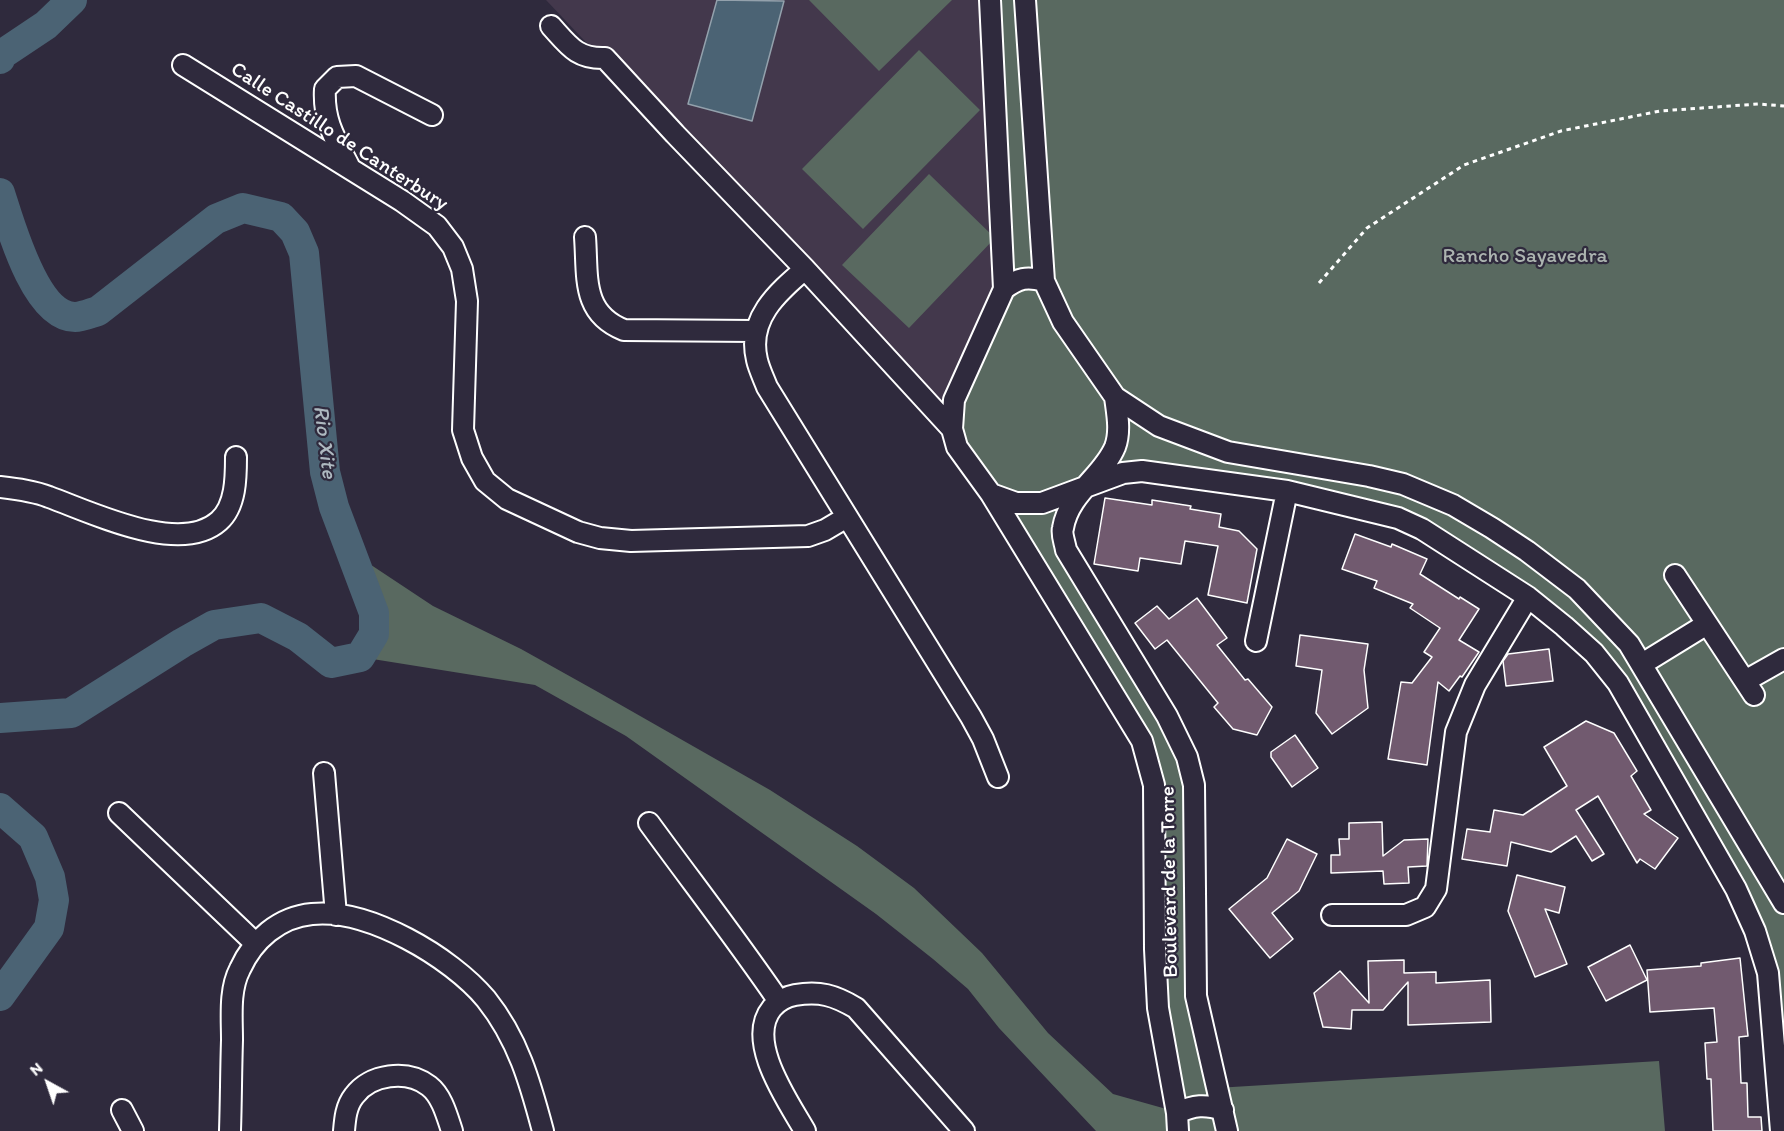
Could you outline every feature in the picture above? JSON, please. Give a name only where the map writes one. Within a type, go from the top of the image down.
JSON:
[{"type":"street","points":[[990,0],[1004,289],[954,400],[952,429],[957,447],[990,495],[1016,503],[1042,503],[1123,473],[1142,471],[1287,491],[1398,518],[1422,529],[1528,597],[1594,653],[1618,683],[1736,889],[1755,931],[1776,968],[1781,1131]]},
{"type":"street","points":[[1025,0],[1044,281],[1063,322],[1115,397],[1159,426],[1228,452],[1392,482],[1453,505],[1527,550],[1577,590],[1629,644],[1784,903]]},
{"type":"street","points":[[551,26],[580,55],[605,58],[805,269],[952,429]]},
{"type":"street","name":"Calle Castillo de Canterbury","points":[[183,65],[402,201],[437,226],[453,247],[462,269],[466,301],[463,430],[472,458],[485,481],[507,499],[578,532],[600,538],[631,541],[808,536],[825,530],[847,517]]},
{"type":"street","points":[[350,168],[330,129],[324,107],[325,89],[337,78],[356,76],[432,115]]},
{"type":"street","points":[[585,237],[590,296],[597,311],[609,324],[624,330],[755,331]]},
{"type":"street","points":[[805,269],[778,293],[764,310],[755,331],[756,360],[767,387],[970,717],[983,740],[998,777]]},
{"type":"street","points":[[1004,289],[1016,280],[1030,277],[1044,281]]},
{"type":"street","points":[[1083,488],[1103,466],[1115,447],[1119,428],[1115,397]]},
{"type":"street","points":[[0,487],[47,496],[139,529],[183,534],[203,531],[221,520],[232,500],[236,478],[236,457]]},
{"type":"street","name":"Boulevard de la Torre","points":[[1083,488],[1070,508],[1062,529],[1066,550],[1167,716],[1187,757],[1194,785],[1196,996],[1227,1131]]},
{"type":"street","points":[[1256,641],[1287,491]]},
{"type":"street","name":"Boulevard de la Torre","points":[[990,495],[1142,741],[1154,785],[1155,949],[1158,1008],[1178,1122]]},
{"type":"street","points":[[1675,575],[1749,688],[1784,658]]},
{"type":"street","points":[[1332,915],[1406,915],[1425,907],[1436,889],[1456,732],[1475,685],[1528,597]]},
{"type":"street","points":[[1642,664],[1707,624]]},
{"type":"street","points":[[324,773],[336,915]]},
{"type":"street","points":[[118,813],[255,943]]},
{"type":"street","points":[[649,823],[708,900],[721,922],[742,947],[778,1000]]},
{"type":"street","points":[[230,1131],[232,999],[239,970],[255,943],[279,923],[312,914],[352,917],[423,947],[454,968],[485,998],[510,1034],[529,1080],[543,1131]]},
{"type":"street","points":[[805,1131],[774,1075],[766,1053],[764,1026],[767,1014],[778,1000],[792,995],[817,993],[837,997],[856,1008],[964,1131]]},
{"type":"street","points":[[344,1131],[345,1114],[354,1096],[370,1082],[389,1076],[411,1077],[430,1087],[444,1108],[452,1131]]},
{"type":"street","points":[[1178,1122],[1198,1105],[1210,1105],[1223,1110]]},
{"type":"street","points":[[122,1110],[133,1131]]},
{"type":"path","points":[[1319,283],[1367,228],[1464,165],[1561,131],[1660,111],[1758,104],[1784,106]]},
{"type":"shaded area","points":[[546,0],[989,0],[1004,289],[952,429]]},
{"type":"green space","points":[[809,0],[952,0],[879,71]]},
{"type":"green space","name":"Rancho Sayavedra","points":[[990,0],[1784,0],[1784,1131],[1755,931],[1594,653],[1422,529],[1142,471],[1084,486],[1061,529],[1187,757],[1196,996],[1216,1088],[1659,1061],[1665,1131],[1096,1131],[999,1028],[968,989],[933,959],[876,914],[626,736],[535,685],[360,657],[374,634],[374,613],[350,551],[433,606],[521,649],[598,692],[770,790],[857,846],[914,888],[982,953],[1048,1033],[1113,1094],[1177,1112],[1142,741],[969,464],[952,414],[1004,289]]},
{"type":"green space","points":[[919,50],[980,110],[863,229],[802,169]]},
{"type":"green space","points":[[929,174],[995,238],[909,328],[842,265]]},
{"type":"water","points":[[717,0],[784,1],[752,121],[688,104]]},
{"type":"building","points":[[1105,498],[1152,505],[1152,500],[1191,506],[1190,509],[1221,514],[1219,527],[1239,531],[1257,549],[1247,603],[1208,595],[1218,546],[1185,541],[1181,564],[1140,558],[1138,571],[1094,564]]},
{"type":"building","points":[[1355,534],[1391,547],[1392,544],[1427,559],[1420,574],[1479,609],[1459,640],[1479,652],[1449,691],[1438,682],[1427,765],[1388,759],[1401,682],[1412,683],[1432,657],[1424,652],[1440,628],[1410,608],[1413,604],[1374,588],[1377,581],[1342,569]]},
{"type":"building","points":[[1197,598],[1227,638],[1217,645],[1245,680],[1248,679],[1272,707],[1257,735],[1233,729],[1214,707],[1218,703],[1167,640],[1155,649],[1135,623],[1157,606],[1169,619]]},
{"type":"building","points":[[1300,635],[1368,644],[1364,670],[1368,708],[1332,734],[1316,713],[1322,670],[1296,666]]},
{"type":"building","points":[[1549,649],[1553,681],[1506,686],[1503,661],[1508,654]]},
{"type":"building","points":[[1586,721],[1614,733],[1637,771],[1631,776],[1651,810],[1644,814],[1678,838],[1655,869],[1640,859],[1637,863],[1598,796],[1576,810],[1604,854],[1592,861],[1576,836],[1551,852],[1511,842],[1507,866],[1462,859],[1467,829],[1490,832],[1494,810],[1523,815],[1567,786],[1544,747]]},
{"type":"building","points":[[1295,735],[1318,768],[1292,787],[1271,757],[1271,752]]},
{"type":"building","points":[[1382,822],[1383,856],[1404,840],[1428,839],[1427,866],[1408,867],[1409,883],[1384,884],[1383,871],[1331,873],[1331,855],[1340,855],[1339,839],[1349,839],[1349,823]]},
{"type":"building","points":[[1287,839],[1317,854],[1299,891],[1272,913],[1293,939],[1270,958],[1229,909],[1267,878]]},
{"type":"building","points":[[1517,875],[1565,887],[1559,913],[1545,909],[1567,964],[1535,977],[1508,911]]},
{"type":"building","points":[[1630,945],[1647,980],[1606,1001],[1588,967]]},
{"type":"building","points":[[1740,958],[1748,1036],[1739,1037],[1741,1083],[1747,1083],[1748,1117],[1761,1117],[1762,1131],[1713,1131],[1711,1079],[1707,1079],[1705,1043],[1717,1042],[1714,1008],[1650,1012],[1647,970],[1701,966],[1701,963]]},
{"type":"building","points":[[1404,960],[1404,973],[1436,972],[1436,983],[1490,980],[1491,1022],[1408,1025],[1408,982],[1383,1010],[1352,1010],[1351,1029],[1323,1027],[1314,993],[1340,971],[1369,1003],[1368,961]]},
{"type":"waterway","name":"Rio Xite","points":[[0,59],[1,55],[46,25],[72,0]]},
{"type":"waterway","name":"Rio Xite","points":[[0,193],[26,267],[36,286],[48,302],[61,313],[75,317],[98,311],[216,219],[243,208],[281,217],[295,232],[304,253],[325,472],[334,507],[374,613],[374,634],[360,657],[331,663],[298,637],[261,618],[214,625],[71,713],[0,718]]},
{"type":"waterway","name":"Rio Xite","points":[[0,808],[33,837],[50,877],[54,900],[49,928],[0,996]]}]
